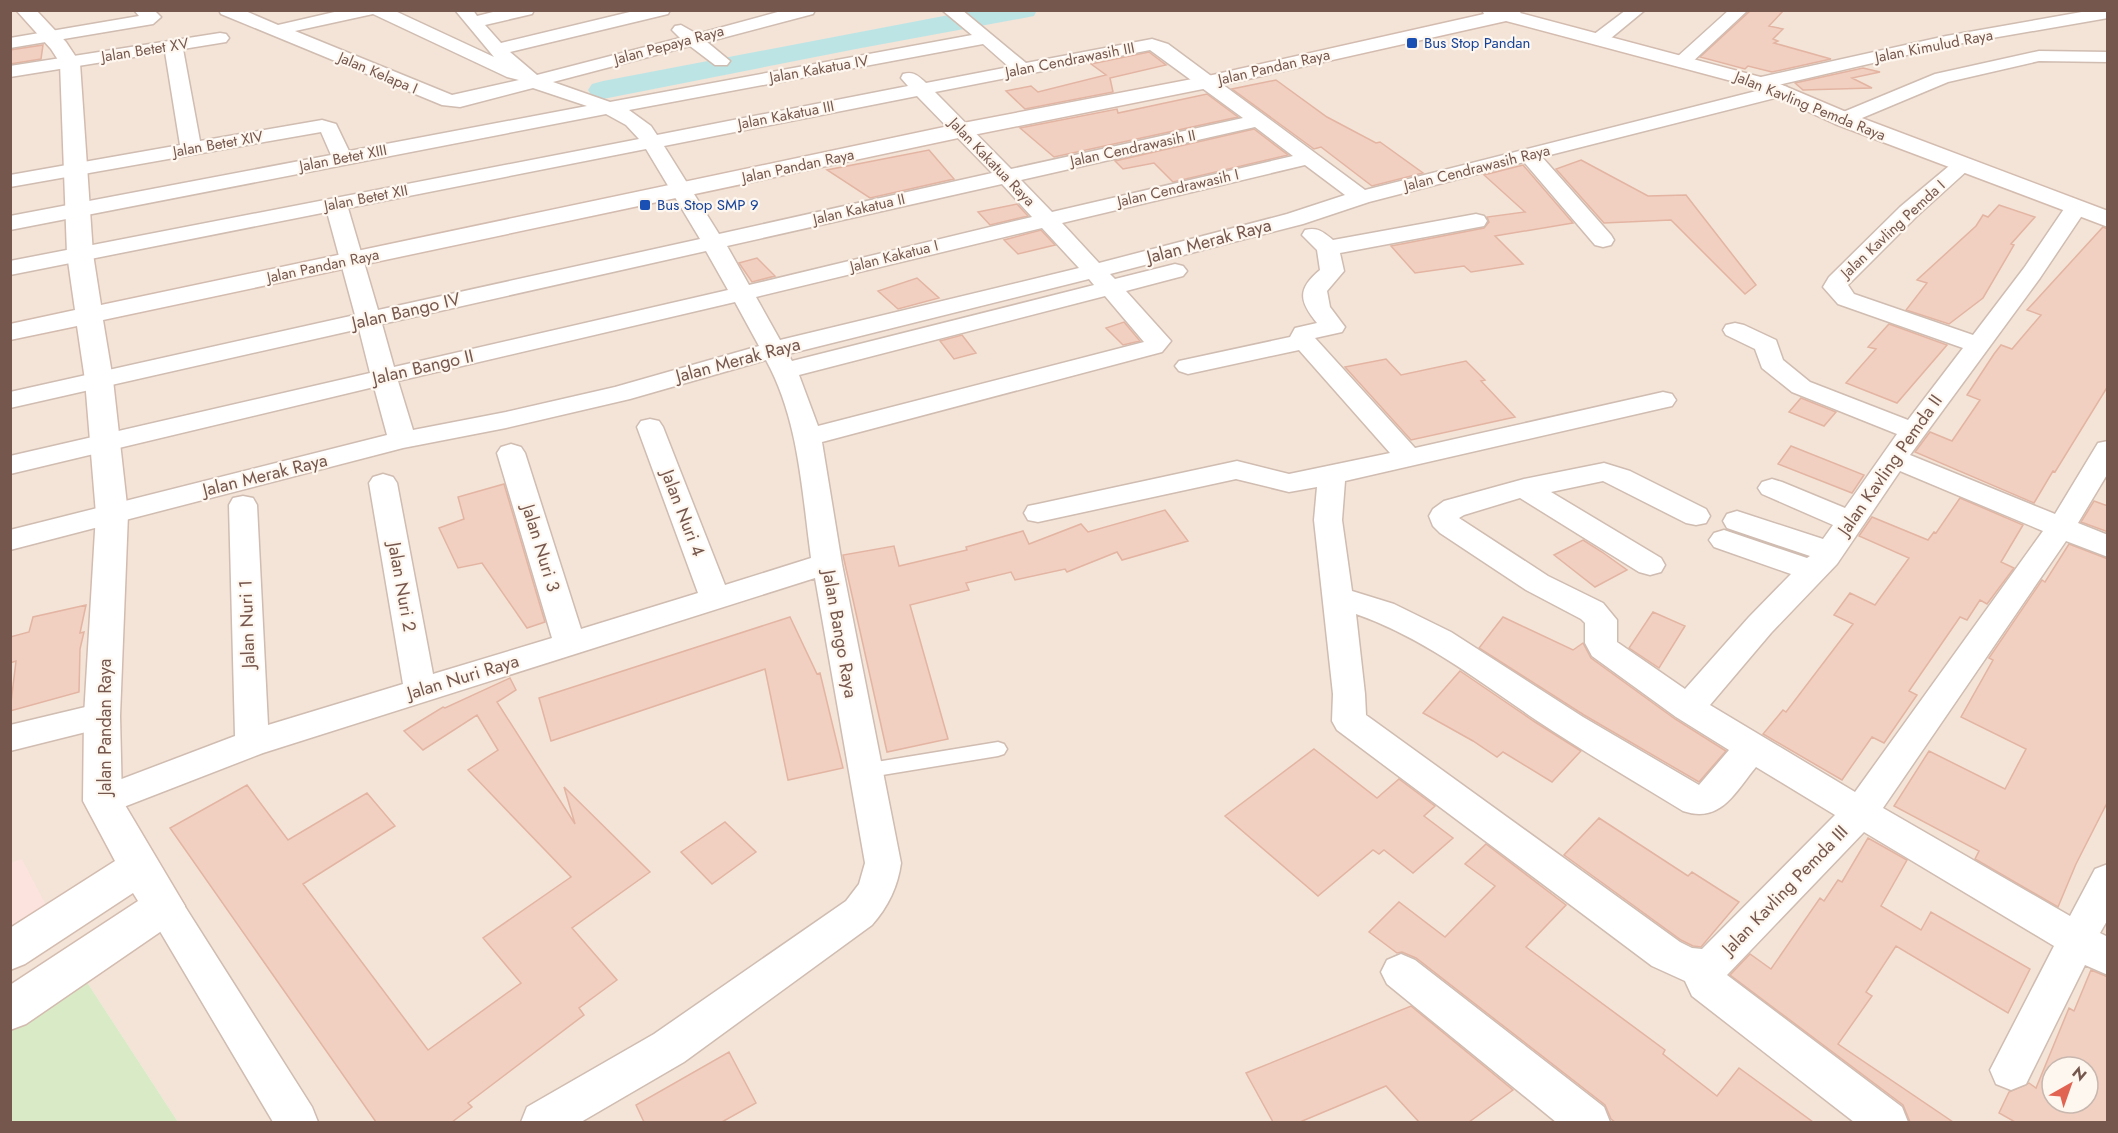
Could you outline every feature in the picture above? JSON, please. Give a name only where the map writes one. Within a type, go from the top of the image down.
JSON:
[{"type":"street","points":[[25,10],[59,46],[70,63]]},
{"type":"street","points":[[10,43],[147,20],[152,17],[142,10]]},
{"type":"street","points":[[277,30],[369,10]]},
{"type":"street","name":"Jalan Bango Raya","points":[[378,10],[510,72],[607,108],[638,123],[713,242],[779,360],[808,437],[827,564],[883,863],[881,882],[873,899],[859,913],[669,1048],[542,1122]]},
{"type":"street","points":[[468,16],[526,10]]},
{"type":"street","name":"Jalan Pepaya Raya","points":[[527,77],[807,10]]},
{"type":"street","points":[[1599,39],[1637,10]]},
{"type":"street","points":[[1683,61],[1740,10]]},
{"type":"street","name":"Jalan Kelapa I","points":[[230,11],[444,101],[460,100],[527,77]]},
{"type":"street","points":[[499,49],[659,11],[721,61]]},
{"type":"street","name":"Jalan Kavling Pemda Raya","points":[[1503,12],[1770,87],[1843,119],[2108,220]]},
{"type":"street","name":"Jalan Pandan Raya","points":[[10,332],[963,130],[1208,82],[1503,12]]},
{"type":"street","name":"Jalan Kimulud Raya","points":[[1770,87],[1946,41],[2108,13]]},
{"type":"street","points":[[958,15],[1021,68]]},
{"type":"street","points":[[468,16],[527,77]]},
{"type":"street","points":[[2024,29],[2083,55]]},
{"type":"street","points":[[1915,31],[1946,41]]},
{"type":"street","name":"Jalan Betet XV","points":[[10,72],[220,38]]},
{"type":"street","name":"Jalan Kakatua IV","points":[[607,108],[987,38]]},
{"type":"street","name":"Jalan Cendrawasih III","points":[[920,89],[1154,44],[1208,82]]},
{"type":"street","points":[[173,46],[191,148]]},
{"type":"street","points":[[2054,55],[2097,74]]},
{"type":"street","points":[[1843,119],[1942,78],[2030,57],[2083,55],[2108,57]]},
{"type":"street","name":"Jalan Kakatua Raya","points":[[808,437],[1158,345],[1159,341],[963,130],[889,56]]},
{"type":"street","name":"Jalan Pandan Raya","points":[[70,63],[80,255],[99,380],[112,514],[102,716],[103,801],[139,867],[297,1122]]},
{"type":"street","points":[[1208,82],[1361,197]]},
{"type":"street","name":"Jalan Cendrawasih Raya","points":[[1361,197],[1529,155],[1770,87]]},
{"type":"street","name":"Jalan Kakatua III","points":[[651,141],[920,89]]},
{"type":"street","name":"Jalan Betet XIII","points":[[10,223],[607,108]]},
{"type":"street","name":"Jalan Betet XIV","points":[[10,181],[191,148],[315,117],[329,128],[342,158]]},
{"type":"street","name":"Jalan Cendrawasih II","points":[[1006,176],[1259,120]]},
{"type":"street","name":"Jalan Betet XII","points":[[10,268],[651,141]]},
{"type":"street","points":[[1529,155],[1603,240]]},
{"type":"street","name":"Jalan Cendrawasih I","points":[[1046,218],[1310,158]]},
{"type":"street","name":"Jalan Kavling Pemda I","points":[[1962,165],[1908,212],[1837,282],[1835,287],[1846,299],[1978,345]]},
{"type":"street","name":"Jalan Kakatua II","points":[[713,242],[1006,176]]},
{"type":"street","name":"Jalan Merak Raya","points":[[10,540],[402,440],[506,420],[779,360],[1101,280],[1211,261],[1196,246],[1295,219],[1361,197]]},
{"type":"street","points":[[336,204],[402,440]]},
{"type":"street","name":"Jalan Kavling Pemda II","points":[[1688,708],[1760,626],[1822,561],[1912,431],[1978,345],[2076,208]]},
{"type":"street","name":"Jalan Kakatua I","points":[[742,294],[1046,218]]},
{"type":"street","points":[[1295,219],[1328,248],[1332,271],[1320,283],[1314,297],[1318,309],[1333,327],[1304,333],[1301,336],[1408,457]]},
{"type":"street","points":[[1328,248],[1476,221]]},
{"type":"street","name":"Jalan Bango IV","points":[[10,400],[713,242]]},
{"type":"street","name":"Jalan Bango II","points":[[10,465],[742,294]]},
{"type":"street","points":[[1735,330],[1767,345],[1771,363],[1802,387],[1912,431]]},
{"type":"street","points":[[1188,366],[1304,341]]},
{"type":"street","points":[[1038,513],[1237,470],[1289,483],[1663,400]]},
{"type":"street","name":"Jalan Nuri 4","points":[[650,427],[716,598]]},
{"type":"street","name":"Jalan Kavling Pemda III","points":[[1699,968],[1707,968],[1715,962],[1860,813],[2061,527],[2108,449]]},
{"type":"street","name":"Jalan Nuri 3","points":[[511,453],[570,644]]},
{"type":"street","points":[[1894,458],[2108,547]]},
{"type":"street","points":[[1696,516],[1620,477],[1607,473],[1524,488],[1454,508],[1447,512],[1443,519],[1450,526],[1537,583],[1592,611],[1601,620],[1601,643],[1604,648],[1688,708],[1860,813],[2092,949]]},
{"type":"street","points":[[1332,475],[1328,520],[1349,694],[1349,721],[1666,954],[1699,968],[1706,983],[1887,1122]]},
{"type":"street","name":"Jalan Nuri 2","points":[[383,483],[420,690]]},
{"type":"street","points":[[1524,488],[1650,566]]},
{"type":"street","points":[[1772,488],[1851,522]]},
{"type":"street","name":"Jalan Nuri 1","points":[[243,505],[252,743]]},
{"type":"street","points":[[1730,531],[1822,561]]},
{"type":"street","name":"Jalan Nuri Raya","points":[[103,801],[252,743],[827,564]]},
{"type":"street","points":[[1338,597],[1392,616],[1440,640],[1571,726],[1696,801],[1706,800],[1712,795],[1753,746]]},
{"type":"street","points":[[10,738],[102,716]]},
{"type":"street","points":[[10,951],[139,867]]},
{"type":"street","points":[[2011,1070],[2092,949],[2108,880]]},
{"type":"street","points":[[10,1010],[164,906]]},
{"type":"street","points":[[1401,972],[1589,1122]]},
{"type":"lane","points":[[864,771],[998,748]]},
{"type":"shaded area","points":[[11,11],[2107,11],[2107,1122],[178,1122],[81,973],[11,1025]]},
{"type":"shaded area","points":[[22,859],[47,907],[10,931],[10,863]]},
{"type":"green space","points":[[81,973],[178,1122],[11,1122],[10,1025]]},
{"type":"building","points":[[1751,10],[1784,10],[1769,26],[1783,29],[1773,39],[1778,41],[1774,43],[1831,59],[1772,72],[1748,66],[1745,69],[1700,57]]},
{"type":"building","points":[[43,45],[41,59],[10,64],[10,50]]},
{"type":"building","points":[[1149,52],[1166,65],[1110,78],[1113,92],[1025,109],[1006,91],[1031,86],[1038,92],[1106,75],[1091,64]]},
{"type":"building","points":[[1863,68],[1880,72],[1852,78],[1872,88],[1803,90],[1795,83]]},
{"type":"building","points":[[1276,80],[1327,117],[1376,143],[1380,142],[1423,173],[1372,186],[1321,147],[1314,149],[1232,89]]},
{"type":"building","points":[[1207,94],[1238,117],[1054,157],[1020,128],[1117,109],[1118,113]]},
{"type":"building","points":[[1254,129],[1288,155],[1173,182],[1154,163],[1123,169],[1115,161]]},
{"type":"building","points":[[929,150],[954,179],[870,198],[827,170]]},
{"type":"building","points":[[1581,160],[1648,196],[1686,195],[1756,285],[1745,294],[1671,220],[1604,223],[1556,169]]},
{"type":"building","points":[[1523,165],[1573,223],[1495,236],[1523,264],[1471,272],[1464,266],[1415,273],[1391,246],[1484,228],[1489,222],[1487,217],[1525,212],[1484,175]]},
{"type":"building","points":[[1017,204],[1028,216],[990,225],[978,212]]},
{"type":"building","points":[[1999,205],[2035,217],[2011,244],[2014,245],[1983,298],[1949,324],[1906,310],[1927,283],[1917,280],[1976,226],[1983,215],[1988,217]]},
{"type":"building","points":[[2103,227],[2108,229],[2108,386],[2034,503],[1915,452],[1930,432],[1952,441],[1980,400],[1967,395],[1994,354],[2001,345],[2012,349],[2041,315],[2027,310]]},
{"type":"building","points":[[1041,230],[1055,245],[1018,254],[1004,240]]},
{"type":"building","points":[[757,258],[775,276],[752,282],[739,263]]},
{"type":"building","points":[[917,278],[939,298],[898,309],[878,291]]},
{"type":"building","points":[[1124,322],[1140,341],[1123,345],[1106,328]]},
{"type":"building","points":[[1889,324],[1947,345],[1897,403],[1846,383],[1876,349],[1868,347]]},
{"type":"building","points":[[962,335],[976,353],[954,359],[940,341]]},
{"type":"building","points":[[1386,359],[1401,375],[1466,361],[1485,380],[1481,381],[1515,417],[1411,440],[1345,367]]},
{"type":"building","points":[[1801,398],[1836,412],[1824,426],[1789,412]]},
{"type":"building","points":[[1791,446],[1864,475],[1852,493],[1778,464]]},
{"type":"building","points":[[504,484],[545,622],[527,628],[482,563],[458,568],[439,528],[464,519],[458,497]]},
{"type":"building","points":[[1960,498],[2023,525],[2001,562],[2014,568],[1987,604],[1980,600],[1967,620],[1960,617],[1909,691],[1917,695],[1884,743],[1872,737],[1842,780],[1763,734],[1783,710],[1786,712],[1853,624],[1834,615],[1850,593],[1875,605],[1909,558],[1859,536],[1872,517],[1928,540],[1934,532],[1936,533]]},
{"type":"building","points":[[2094,501],[2108,506],[2108,532],[2081,522]]},
{"type":"building","points":[[1165,510],[1188,541],[1122,560],[1117,552],[1067,572],[1065,569],[1015,580],[1011,572],[966,583],[969,590],[910,605],[948,739],[887,752],[843,555],[894,546],[899,566],[967,550],[966,547],[1023,531],[1029,544],[1081,524],[1088,532]]},
{"type":"building","points":[[1583,540],[1627,570],[1595,587],[1554,555]]},
{"type":"building","points":[[2069,544],[2108,559],[2108,801],[2076,864],[2058,907],[1975,859],[1979,851],[1894,806],[1929,751],[2005,789],[2026,749],[1961,717],[1993,660],[1989,658],[2042,580],[2045,582]]},
{"type":"building","points":[[86,605],[80,633],[84,632],[80,649],[79,692],[10,711],[16,661],[10,663],[10,637],[29,632],[33,617]]},
{"type":"building","points":[[1653,612],[1685,626],[1659,668],[1629,648]]},
{"type":"building","points":[[790,617],[817,674],[820,673],[843,768],[788,780],[765,669],[551,741],[539,698]]},
{"type":"building","points":[[1503,617],[1573,650],[1583,643],[1591,658],[1675,719],[1726,751],[1699,782],[1584,715],[1479,648]]},
{"type":"building","points":[[1460,671],[1581,751],[1552,782],[1503,752],[1497,757],[1423,713]]},
{"type":"building","points":[[510,678],[516,690],[497,702],[575,824],[564,787],[650,872],[572,928],[617,980],[579,1008],[584,1015],[468,1103],[472,1107],[452,1122],[376,1122],[170,828],[247,785],[288,840],[367,793],[395,826],[303,884],[428,1050],[521,983],[483,938],[571,877],[468,770],[498,750],[477,715],[423,750],[404,731],[443,707]]},
{"type":"building","points":[[1314,749],[1377,798],[1399,779],[1435,806],[1424,816],[1453,838],[1413,873],[1384,850],[1379,854],[1373,850],[1318,896],[1225,816]]},
{"type":"building","points":[[1599,818],[1688,876],[1692,872],[1739,902],[1701,947],[1681,940],[1564,855]]},
{"type":"building","points":[[725,822],[756,852],[712,884],[681,852]]},
{"type":"building","points":[[1868,838],[1907,860],[1881,906],[1921,930],[1931,912],[2030,969],[2008,1013],[1896,946],[1866,992],[1872,996],[1838,1044],[1953,1122],[1910,1122],[1903,1105],[1730,975],[1750,954],[1771,969],[1820,898],[1824,901],[1838,880],[1842,882]]},
{"type":"building","points":[[1486,844],[1566,905],[1526,947],[1665,1050],[1663,1054],[1717,1096],[1739,1068],[1813,1122],[1615,1122],[1611,1119],[1605,1105],[1416,958],[1402,952],[1397,953],[1369,932],[1399,902],[1445,937],[1495,886],[1465,864]]},
{"type":"building","points":[[2091,970],[2108,977],[2108,1122],[2015,1122],[1999,1113],[2009,1092],[2029,1083],[2036,1088],[2040,1078],[2040,1115],[2100,1115],[2100,1055],[2050,1055],[2069,1008],[2074,1011]]},
{"type":"building","points":[[1411,1006],[1513,1090],[1469,1122],[1419,1122],[1386,1086],[1300,1122],[1273,1122],[1246,1073]]},
{"type":"building","points":[[729,1052],[756,1103],[722,1122],[644,1122],[636,1105]]},
{"type":"waterway","points":[[603,90],[856,40],[1024,10]]},
{"type":"place","name":"Bus Stop Pandan","points":[[1412,43]]},
{"type":"place","name":"Bus Stop SMP 9","points":[[645,205]]}]
